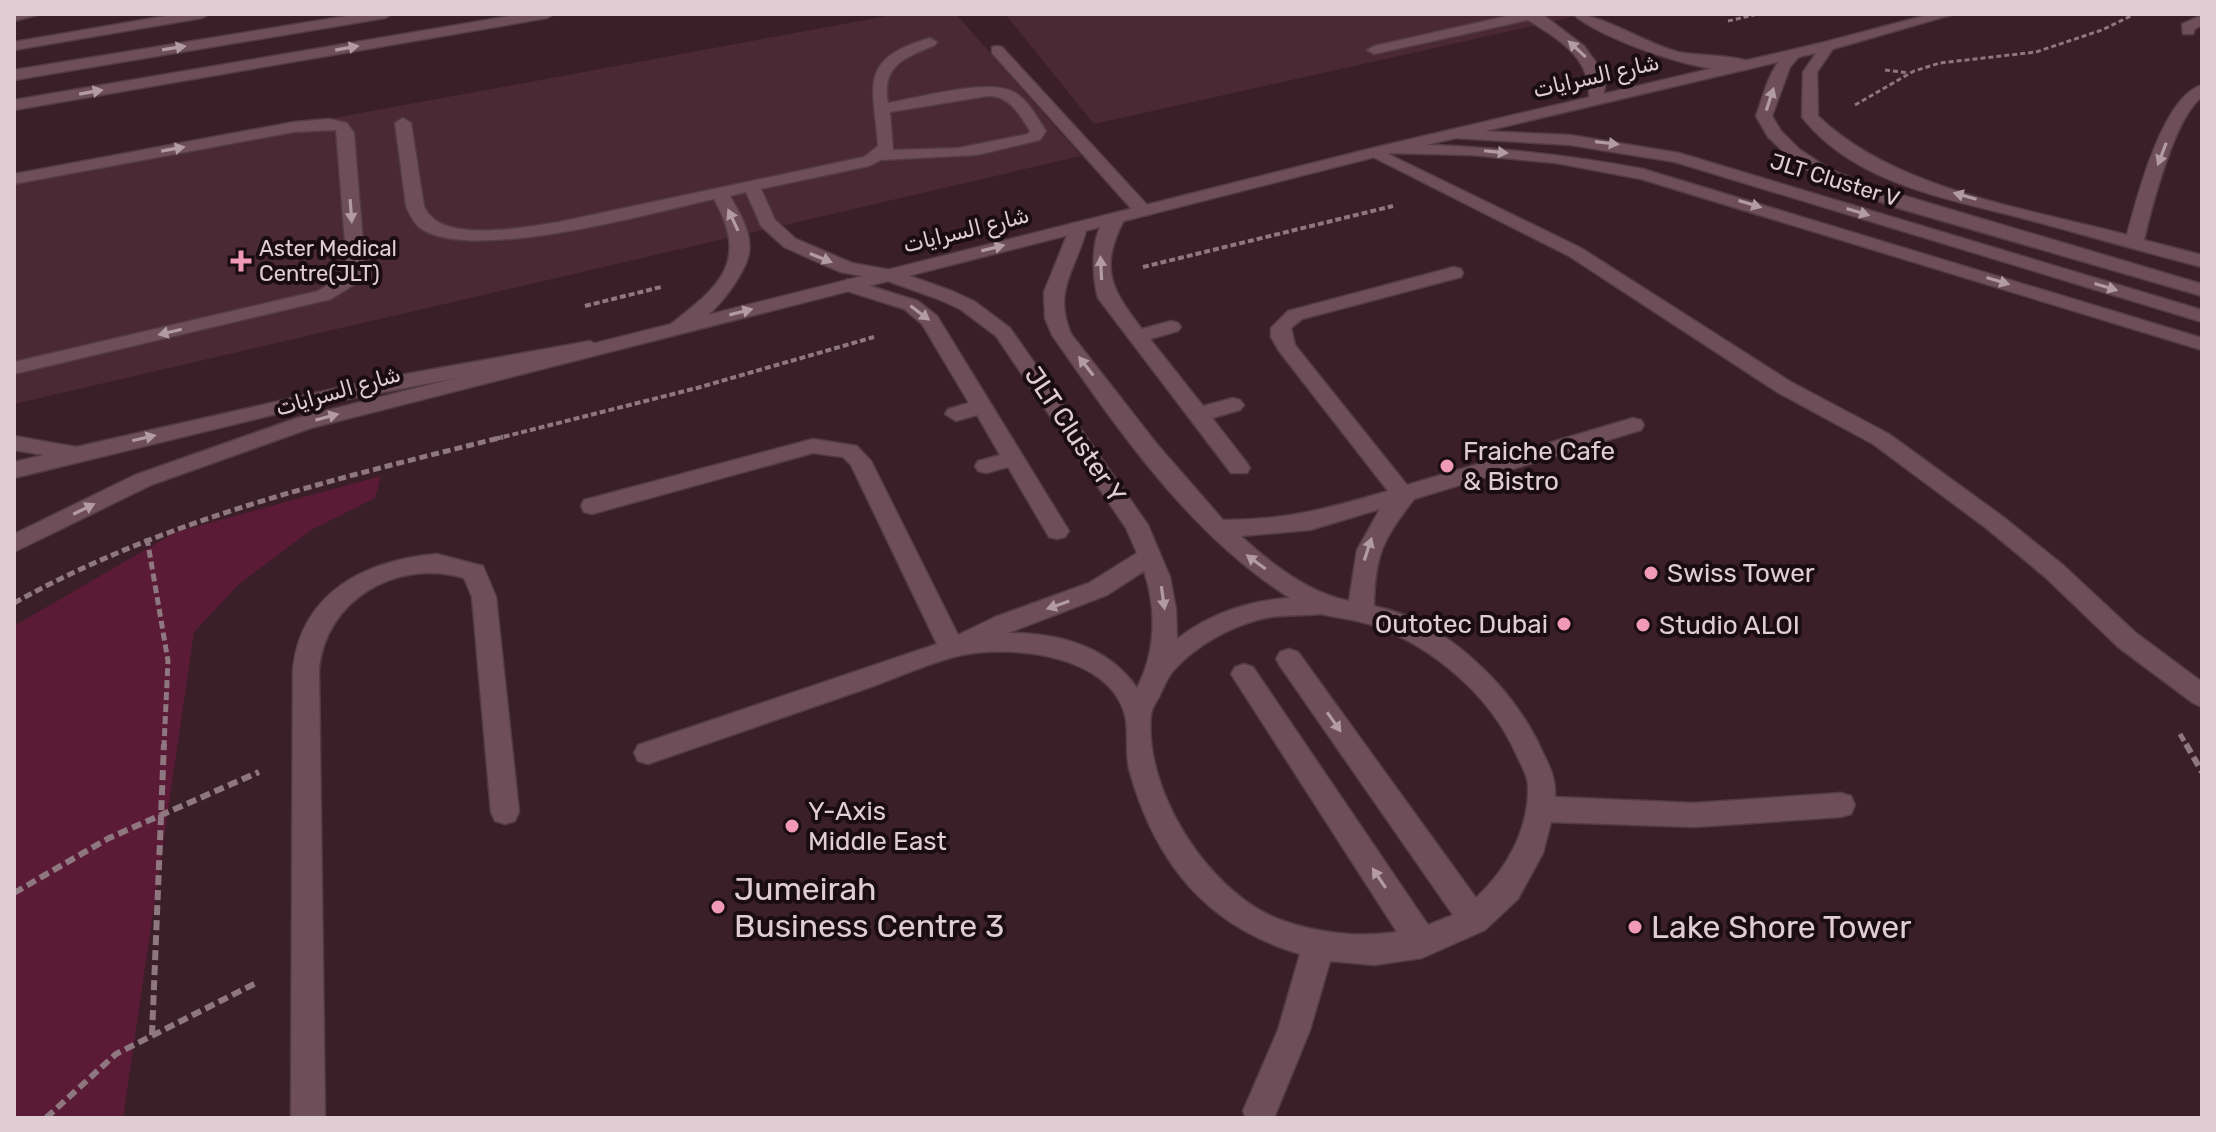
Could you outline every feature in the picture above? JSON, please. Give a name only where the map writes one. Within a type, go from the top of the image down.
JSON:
[{"type":"main road","points":[[14,17],[34,14]]},
{"type":"main road","points":[[14,46],[202,14]]},
{"type":"main road","points":[[14,75],[385,14]]},
{"type":"main road","points":[[14,105],[547,14]]},
{"type":"main road","points":[[1580,14],[1618,38],[1660,54],[1749,65]]},
{"type":"main road","name":"شارع السرايات","points":[[14,544],[143,480],[305,423],[1381,151],[1828,46],[1947,14]]},
{"type":"main road","points":[[1374,50],[1533,15],[1586,56],[1596,71],[1599,86],[1597,100]]},
{"type":"main road","points":[[2188,31],[2187,27],[2202,19]]},
{"type":"main road","points":[[403,123],[415,206],[420,219],[434,229],[458,235],[518,233],[559,227],[869,161],[886,148],[875,86],[880,73],[891,61],[930,42]]},
{"type":"main road","points":[[1828,46],[1810,72],[1810,117],[1825,135],[1851,153],[1928,186],[2202,261]]},
{"type":"main road","points":[[997,50],[1143,211]]},
{"type":"main road","name":"JLT Cluster V","points":[[1794,54],[1783,66],[1764,116],[1774,134],[1825,174],[1904,204],[2202,290]]},
{"type":"main road","points":[[2134,242],[2144,202],[2171,130],[2195,91],[2202,90]]},
{"type":"main road","points":[[880,109],[1004,91],[1013,97],[1038,131],[1034,137],[987,150],[928,156],[880,155]]},
{"type":"main road","points":[[14,179],[294,127],[341,126],[346,133],[356,267],[353,277],[324,295],[14,368]]},
{"type":"main road","name":"JLT Cluster V","points":[[1446,136],[1562,138],[1623,145],[1665,154],[2202,316]]},
{"type":"main road","points":[[1381,151],[1472,150],[1556,158],[1643,174],[2202,344]]},
{"type":"main road","points":[[1381,151],[1575,252],[1784,387],[1881,439],[1994,522],[2054,571],[2127,640],[2202,696]]},
{"type":"main road","points":[[751,185],[767,222],[790,243],[847,268],[889,275]]},
{"type":"main road","points":[[678,328],[709,304],[730,278],[740,254],[737,227],[719,192]]},
{"type":"main road","points":[[1116,218],[1105,236],[1100,256],[1100,277],[1108,298],[1239,468]]},
{"type":"main road","name":"JLT Cluster Y","points":[[1078,227],[1073,252],[1050,299],[1053,317],[1081,359],[1192,502],[1247,556],[1321,605]]},
{"type":"main road","points":[[1404,496],[1286,347],[1279,329],[1295,315],[1454,273]]},
{"type":"main road","name":"JLT Cluster Y","points":[[889,275],[967,305],[1003,332],[1136,525],[1163,590],[1166,627],[1162,665],[1138,712],[1142,765],[1157,811],[1189,868],[1243,916],[1271,931],[1318,945],[1374,950],[1422,943],[1474,920],[1507,889],[1528,853],[1540,809],[1542,781],[1519,729],[1481,681],[1435,644],[1380,617],[1361,613],[1321,605],[1260,609],[1206,630],[1162,665]]},
{"type":"main road","points":[[848,285],[911,305],[930,320],[1057,531]]},
{"type":"main road","points":[[1136,336],[1171,327]]},
{"type":"main road","points":[[14,470],[368,386],[612,344]]},
{"type":"main road","points":[[1196,415],[1233,405]]},
{"type":"main road","points":[[956,414],[983,406]]},
{"type":"main road","points":[[1217,528],[1266,528],[1310,522],[1633,425]]},
{"type":"main road","points":[[14,443],[82,452]]},
{"type":"main road","points":[[592,506],[813,446],[849,451],[860,461],[952,649]]},
{"type":"main road","points":[[986,466],[1015,458]]},
{"type":"main road","points":[[1361,613],[1361,579],[1367,547],[1382,519],[1404,496]]},
{"type":"main road","points":[[648,753],[952,649],[1004,624],[1098,589],[1151,555]]},
{"type":"main road","points":[[308,1118],[306,670],[310,641],[327,610],[359,584],[401,567],[441,563],[474,572],[484,597],[505,812]]},
{"type":"main road","points":[[952,649],[996,643],[1040,643],[1082,655],[1115,679],[1138,712]]},
{"type":"main road","points":[[1289,659],[1474,920]]},
{"type":"main road","points":[[1244,674],[1422,943]]},
{"type":"main road","points":[[1540,809],[1694,815],[1841,805]]},
{"type":"main road","points":[[1260,1111],[1281,1069],[1296,1028],[1318,945]]},
{"type":"path","points":[[1718,23],[1758,14]]},
{"type":"path","points":[[579,307],[666,285]]},
{"type":"path","points":[[147,538],[168,661],[152,1035]]},
{"type":"path","points":[[14,893],[109,838],[307,750]]},
{"type":"path","points":[[46,1118],[116,1054],[308,956]]},
{"type":"shaded area","points":[[898,14],[956,14],[1081,156],[14,404],[14,177]]},
{"type":"shaded area","points":[[1005,14],[1586,14],[1094,124]]},
{"type":"shaded area","points":[[381,476],[375,498],[311,530],[239,584],[194,632],[123,1118],[14,1118],[14,626],[176,532]]},
{"type":"place","name":"Aster Medical Centre(JLT)","points":[[241,261]]},
{"type":"place","name":"Fraiche Cafe & Bistro","points":[[1447,466]]},
{"type":"place","name":"Swiss Tower","points":[[1651,573]]},
{"type":"place","name":"Outotec Dubai","points":[[1564,624]]},
{"type":"place","name":"Studio ALOI","points":[[1643,625]]},
{"type":"place","name":"Y-Axis Middle East","points":[[792,826]]},
{"type":"place","name":"Jumeirah Business Centre 3","points":[[718,907]]},
{"type":"place","name":"Lake Shore Tower","points":[[1635,927]]}]
